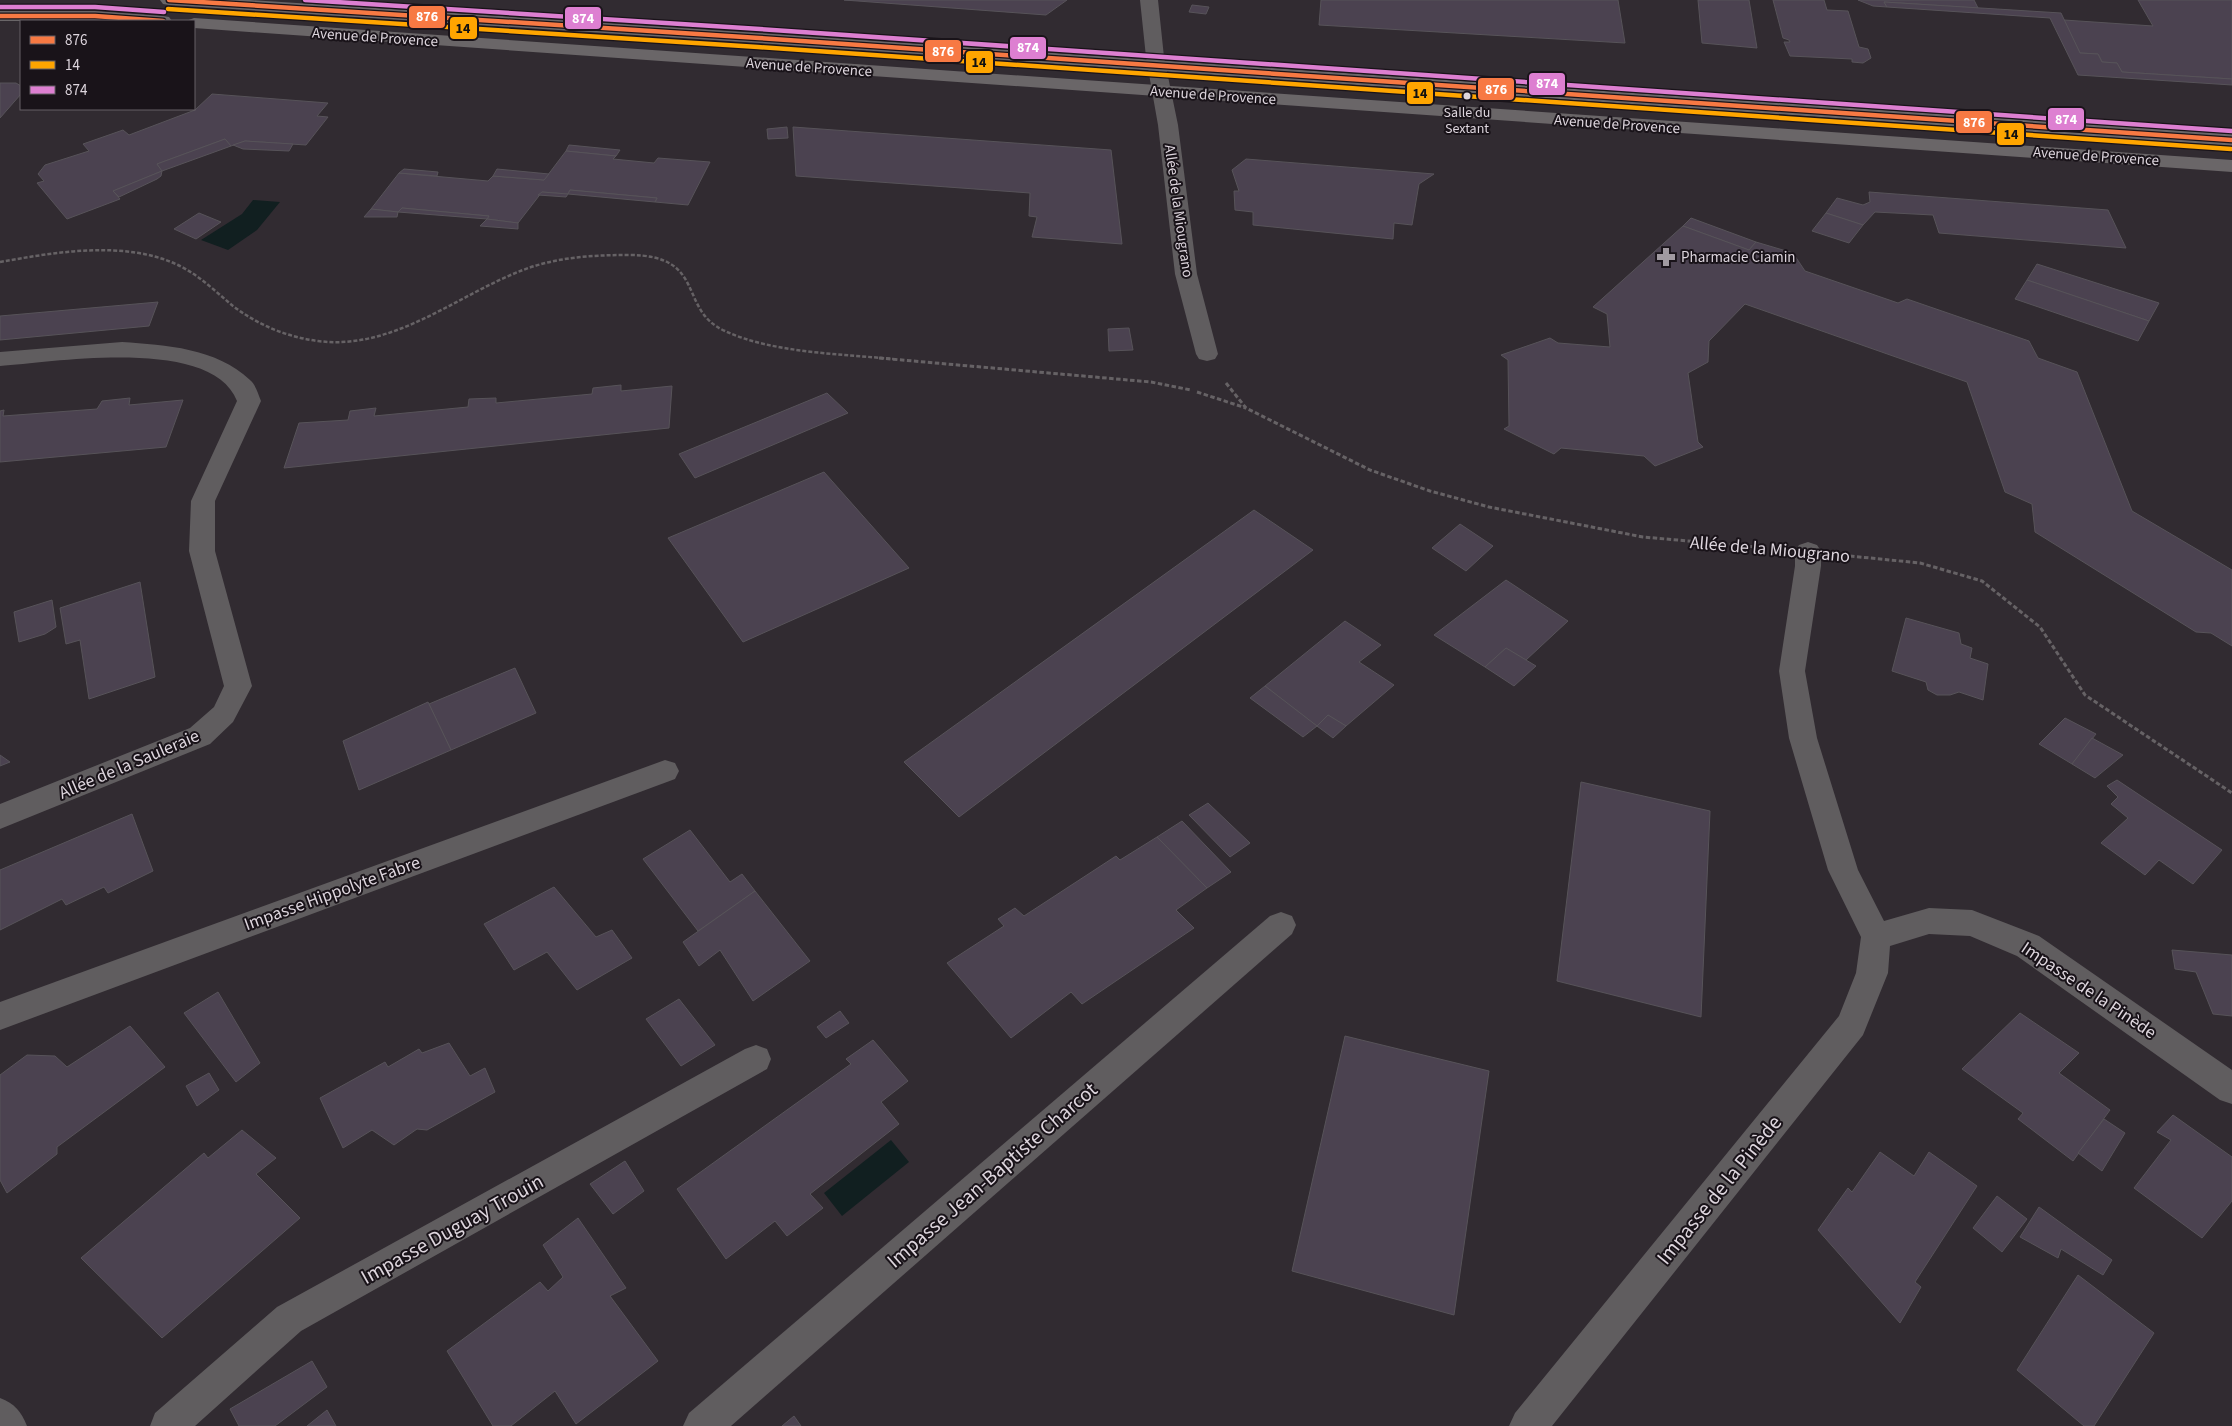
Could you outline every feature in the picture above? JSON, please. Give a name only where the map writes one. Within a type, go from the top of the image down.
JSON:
[{"type":"main road","name":"Avenue de Provence","points":[[169,0],[2232,140]]},
{"type":"main road","points":[[0,16],[94,16],[149,20]]},
{"type":"main road","name":"Avenue de Provence","points":[[195,24],[2232,166]]},
{"type":"street","name":"Allée de la Miougrano","points":[[1149,0],[1157,67],[1163,91],[1186,274],[1207,354]]},
{"type":"street","name":"Allée de la Sauleraie","points":[[0,359],[122,349],[176,353],[219,369],[243,386],[249,401],[202,501],[202,551],[238,686],[231,707],[219,722],[200,736],[0,817]]},
{"type":"street","points":[[1808,551],[1808,566],[1792,671],[1803,738],[1843,870],[1876,937]]},
{"type":"street","name":"Impasse Hippolyte Fabre","points":[[0,1016],[665,771]]},
{"type":"street","name":"Impasse de la Pinède","points":[[1528,1426],[1852,1025],[1872,973],[1876,937],[1929,921],[1972,923],[2028,946],[2232,1089]]},
{"type":"street","name":"Impasse Jean-Baptiste Charcot","points":[[702,1426],[1281,925]]},
{"type":"street","points":[[0,1417],[8,1426]]},
{"type":"lane","name":"Impasse Duguay Trouin","points":[[168,1426],[289,1320],[756,1059]]},
{"type":"path","name":"Allée de la Miougrano","points":[[0,262],[82,252],[138,254],[159,258],[176,264],[194,274],[245,315],[261,324],[313,341],[350,342],[391,332],[514,273],[545,262],[579,255],[636,254],[661,258],[675,264],[681,270],[703,311],[715,326],[770,344],[815,352],[1151,382],[1188,389],[1246,408],[1370,470],[1430,491],[1489,508],[1643,537],[1920,563],[1982,581],[2040,627],[2085,695],[2232,793]]},
{"type":"shaded area","points":[[253,200],[280,202],[257,230],[228,250],[201,240],[242,214]]},
{"type":"shaded area","points":[[891,1140],[909,1162],[842,1216],[824,1193]]},
{"type":"building","points":[[844,0],[1067,0],[1046,15]]},
{"type":"building","points":[[1321,0],[1618,0],[1625,43],[1319,25]]},
{"type":"building","points":[[1698,0],[1749,0],[1757,48],[1702,43]]},
{"type":"building","points":[[1773,0],[1824,0],[1827,10],[1848,11],[1859,47],[1868,49],[1871,58],[1863,63],[1852,62],[1852,59],[1790,56],[1784,42],[1790,42],[1783,38]]},
{"type":"building","points":[[1858,0],[1974,0],[1978,8],[1884,2],[1887,7],[1873,6]]},
{"type":"building","points":[[2138,0],[2232,0],[2232,79],[2122,72],[2117,63],[2102,62],[2098,54],[2080,53],[2064,20],[2153,26]]},
{"type":"building","points":[[1884,2],[2061,13],[2080,53],[2098,54],[2102,62],[2117,63],[2122,72],[2232,79],[2232,85],[2078,75],[2050,18],[1887,7]]},
{"type":"building","points":[[1192,5],[1209,7],[1206,14],[1189,12]]},
{"type":"building","points":[[0,83],[16,83],[20,85],[20,95],[0,118]]},
{"type":"building","points":[[212,94],[328,103],[317,116],[328,117],[306,145],[245,141],[231,146],[225,139],[157,164],[162,171],[113,191],[120,199],[67,219],[37,183],[44,181],[38,174],[45,165],[89,151],[83,144],[123,130],[129,135],[195,110]]},
{"type":"building","points":[[787,127],[788,138],[768,139],[767,129]]},
{"type":"building","points":[[793,127],[1111,150],[1122,244],[1032,237],[1037,217],[1029,216],[1030,193],[796,176]]},
{"type":"building","points":[[225,139],[231,146],[162,171],[157,164]]},
{"type":"building","points":[[245,141],[293,144],[289,151],[243,149],[233,145]]},
{"type":"building","points":[[569,145],[620,150],[616,156],[566,151]]},
{"type":"building","points":[[566,151],[616,156],[613,159],[654,163],[658,158],[710,162],[688,205],[655,202],[657,198],[570,190],[568,194],[542,192],[518,223],[487,219],[489,216],[402,208],[398,212],[371,209],[399,173],[488,181],[493,176],[544,180]]},
{"type":"building","points":[[1246,159],[1434,174],[1419,184],[1412,225],[1394,223],[1393,239],[1253,225],[1253,212],[1235,210],[1234,191],[1239,191],[1232,170]]},
{"type":"building","points":[[404,169],[438,172],[437,176],[399,173]]},
{"type":"building","points":[[497,169],[549,174],[544,180],[493,176]]},
{"type":"building","points":[[162,171],[161,176],[157,179],[119,197],[113,191]]},
{"type":"building","points":[[570,190],[657,198],[655,202],[568,194]]},
{"type":"building","points":[[542,192],[568,194],[566,197],[538,195]]},
{"type":"building","points":[[1869,192],[2108,210],[2126,248],[1939,233],[1933,215],[1875,212],[1863,225],[1826,213],[1837,198],[1863,205],[1870,202]]},
{"type":"building","points":[[402,208],[489,216],[487,219],[398,212]]},
{"type":"building","points":[[371,209],[398,212],[397,217],[364,217]]},
{"type":"building","points":[[199,213],[221,222],[196,239],[174,229]]},
{"type":"building","points":[[1826,213],[1863,225],[1849,243],[1812,231]]},
{"type":"building","points":[[1691,218],[1756,242],[1749,250],[1683,226]]},
{"type":"building","points":[[487,219],[518,223],[518,229],[480,226]]},
{"type":"building","points":[[1683,226],[1749,250],[1756,242],[1793,253],[1805,271],[1898,303],[1907,299],[2029,341],[2038,358],[2077,372],[2132,511],[2232,570],[2232,646],[2211,633],[2196,632],[2035,532],[2032,504],[2005,492],[1967,382],[1745,304],[1709,341],[1708,362],[1688,373],[1698,442],[1703,447],[1655,466],[1644,456],[1561,448],[1554,454],[1504,429],[1509,426],[1508,360],[1501,355],[1550,338],[1558,343],[1610,347],[1607,314],[1593,307]]},
{"type":"building","points":[[2037,264],[2159,303],[2149,321],[2027,280]]},
{"type":"building","points":[[2027,280],[2149,321],[2138,341],[2015,299]]},
{"type":"building","points":[[158,302],[149,326],[0,340],[0,316]]},
{"type":"building","points":[[1129,328],[1133,350],[1109,351],[1108,329]]},
{"type":"building","points":[[621,385],[621,391],[672,386],[669,428],[284,468],[299,423],[348,420],[350,411],[376,408],[374,416],[468,407],[469,399],[496,398],[496,403],[592,394],[593,388]]},
{"type":"building","points":[[827,393],[848,413],[695,478],[679,454]]},
{"type":"building","points":[[130,398],[129,405],[183,400],[166,447],[0,462],[0,411],[4,410],[3,416],[97,409],[102,401]]},
{"type":"building","points":[[824,472],[909,568],[743,642],[668,538]]},
{"type":"building","points":[[1254,510],[1313,550],[959,817],[904,762]]},
{"type":"building","points":[[1460,524],[1493,546],[1466,571],[1432,548]]},
{"type":"building","points":[[1506,580],[1568,621],[1526,660],[1506,648],[1485,667],[1434,635]]},
{"type":"building","points":[[140,582],[155,677],[89,699],[80,640],[66,644],[60,608]]},
{"type":"building","points":[[52,600],[56,627],[45,634],[19,642],[14,612]]},
{"type":"building","points":[[1906,618],[1959,633],[1961,644],[1972,648],[1970,658],[1988,664],[1983,700],[1959,692],[1950,695],[1937,695],[1928,690],[1926,682],[1892,671]]},
{"type":"building","points":[[1345,621],[1381,645],[1359,662],[1394,685],[1346,726],[1328,715],[1317,726],[1265,686]]},
{"type":"building","points":[[1506,648],[1536,666],[1514,686],[1485,667]]},
{"type":"building","points":[[515,668],[536,713],[451,750],[429,704]]},
{"type":"building","points":[[1265,686],[1317,726],[1303,737],[1250,698]]},
{"type":"building","points":[[428,702],[451,750],[359,790],[343,741]]},
{"type":"building","points":[[1328,715],[1346,726],[1333,738],[1317,726]]},
{"type":"building","points":[[2065,718],[2096,734],[2072,764],[2039,744]]},
{"type":"building","points":[[2092,738],[2123,755],[2095,778],[2072,764]]},
{"type":"building","points":[[0,755],[10,762],[0,766]]},
{"type":"building","points":[[2117,780],[2222,850],[2193,884],[2159,860],[2145,875],[2101,843],[2128,818],[2111,804],[2118,797],[2107,786]]},
{"type":"building","points":[[1581,782],[1710,811],[1701,1017],[1557,981]]},
{"type":"building","points":[[1208,803],[1250,843],[1230,857],[1189,815]]},
{"type":"building","points":[[132,814],[153,871],[108,893],[104,887],[66,905],[62,899],[0,930],[0,870]]},
{"type":"building","points":[[1182,821],[1231,872],[1207,888],[1157,837]]},
{"type":"building","points":[[690,830],[730,882],[742,874],[755,891],[698,931],[643,859]]},
{"type":"building","points":[[1157,837],[1207,888],[1176,910],[1194,928],[1082,1004],[1071,992],[1011,1038],[947,963],[1004,926],[998,919],[1015,908],[1024,916],[1116,856],[1120,860]]},
{"type":"building","points":[[554,887],[596,937],[612,930],[632,958],[577,990],[547,952],[514,970],[484,924]]},
{"type":"building","points":[[755,891],[810,961],[753,1001],[720,950],[699,966],[683,942]]},
{"type":"building","points":[[2172,950],[2232,955],[2232,1016],[2213,1014],[2196,972],[2175,969]]},
{"type":"building","points":[[218,992],[260,1063],[236,1082],[184,1013]]},
{"type":"building","points":[[679,999],[715,1045],[681,1066],[646,1019]]},
{"type":"building","points":[[840,1011],[849,1023],[826,1038],[817,1027]]},
{"type":"building","points":[[2020,1013],[2079,1053],[2059,1073],[2110,1110],[2073,1161],[2018,1119],[2023,1113],[1962,1069]]},
{"type":"building","points":[[130,1026],[165,1067],[57,1147],[57,1154],[7,1193],[0,1180],[0,1075],[27,1055],[55,1056],[67,1067]]},
{"type":"building","points":[[1345,1036],[1489,1071],[1454,1315],[1292,1271]]},
{"type":"building","points":[[873,1040],[908,1081],[881,1102],[899,1124],[810,1194],[823,1208],[787,1236],[775,1221],[726,1259],[677,1189],[851,1064],[846,1059]]},
{"type":"building","points":[[449,1043],[470,1076],[485,1068],[495,1092],[427,1130],[417,1129],[394,1145],[372,1130],[343,1148],[320,1098],[385,1062],[388,1067],[419,1049],[422,1053]]},
{"type":"building","points":[[209,1073],[219,1090],[197,1106],[186,1086]]},
{"type":"building","points":[[2173,1115],[2232,1157],[2232,1201],[2202,1238],[2134,1188],[2171,1140],[2157,1132]]},
{"type":"building","points":[[2104,1119],[2125,1133],[2102,1171],[2078,1153]]},
{"type":"building","points":[[242,1130],[276,1158],[256,1174],[300,1218],[162,1338],[81,1258],[204,1153],[208,1158]]},
{"type":"building","points":[[1880,1152],[1914,1176],[1929,1152],[1977,1186],[1915,1282],[1921,1287],[1900,1323],[1818,1230],[1848,1188],[1852,1192]]},
{"type":"building","points":[[625,1161],[644,1191],[613,1214],[590,1184]]},
{"type":"building","points":[[1997,1196],[2027,1219],[2002,1252],[1973,1228]]},
{"type":"building","points":[[2039,1207],[2112,1260],[2103,1275],[2061,1249],[2058,1258],[2020,1237]]},
{"type":"building","points":[[578,1218],[626,1288],[610,1296],[658,1361],[576,1424],[555,1391],[511,1426],[493,1426],[447,1351],[540,1282],[548,1291],[563,1277],[543,1245]]},
{"type":"building","points":[[2078,1275],[2154,1333],[2094,1426],[2084,1426],[2017,1370]]},
{"type":"building","points":[[312,1361],[327,1387],[275,1426],[239,1426],[230,1409]]},
{"type":"building","points":[[327,1410],[336,1426],[307,1426]]},
{"type":"building","points":[[794,1416],[801,1426],[782,1426]]},
{"type":"transit line","name":"876","points":[[169,0],[759,38],[2232,140]]},
{"type":"transit line","name":"874","points":[[305,0],[760,29],[2232,131]]},
{"type":"transit line","name":"874","points":[[0,7],[95,7],[164,12]]},
{"type":"transit line","name":"14","points":[[168,9],[758,47],[2231,149]]},
{"type":"transit line","name":"876","points":[[0,16],[95,16],[149,20]]},
{"type":"place","name":"Salle du Sextant","points":[[1467,96]]},
{"type":"place","name":"Pharmacie Ciamin","points":[[1666,257]]}]
